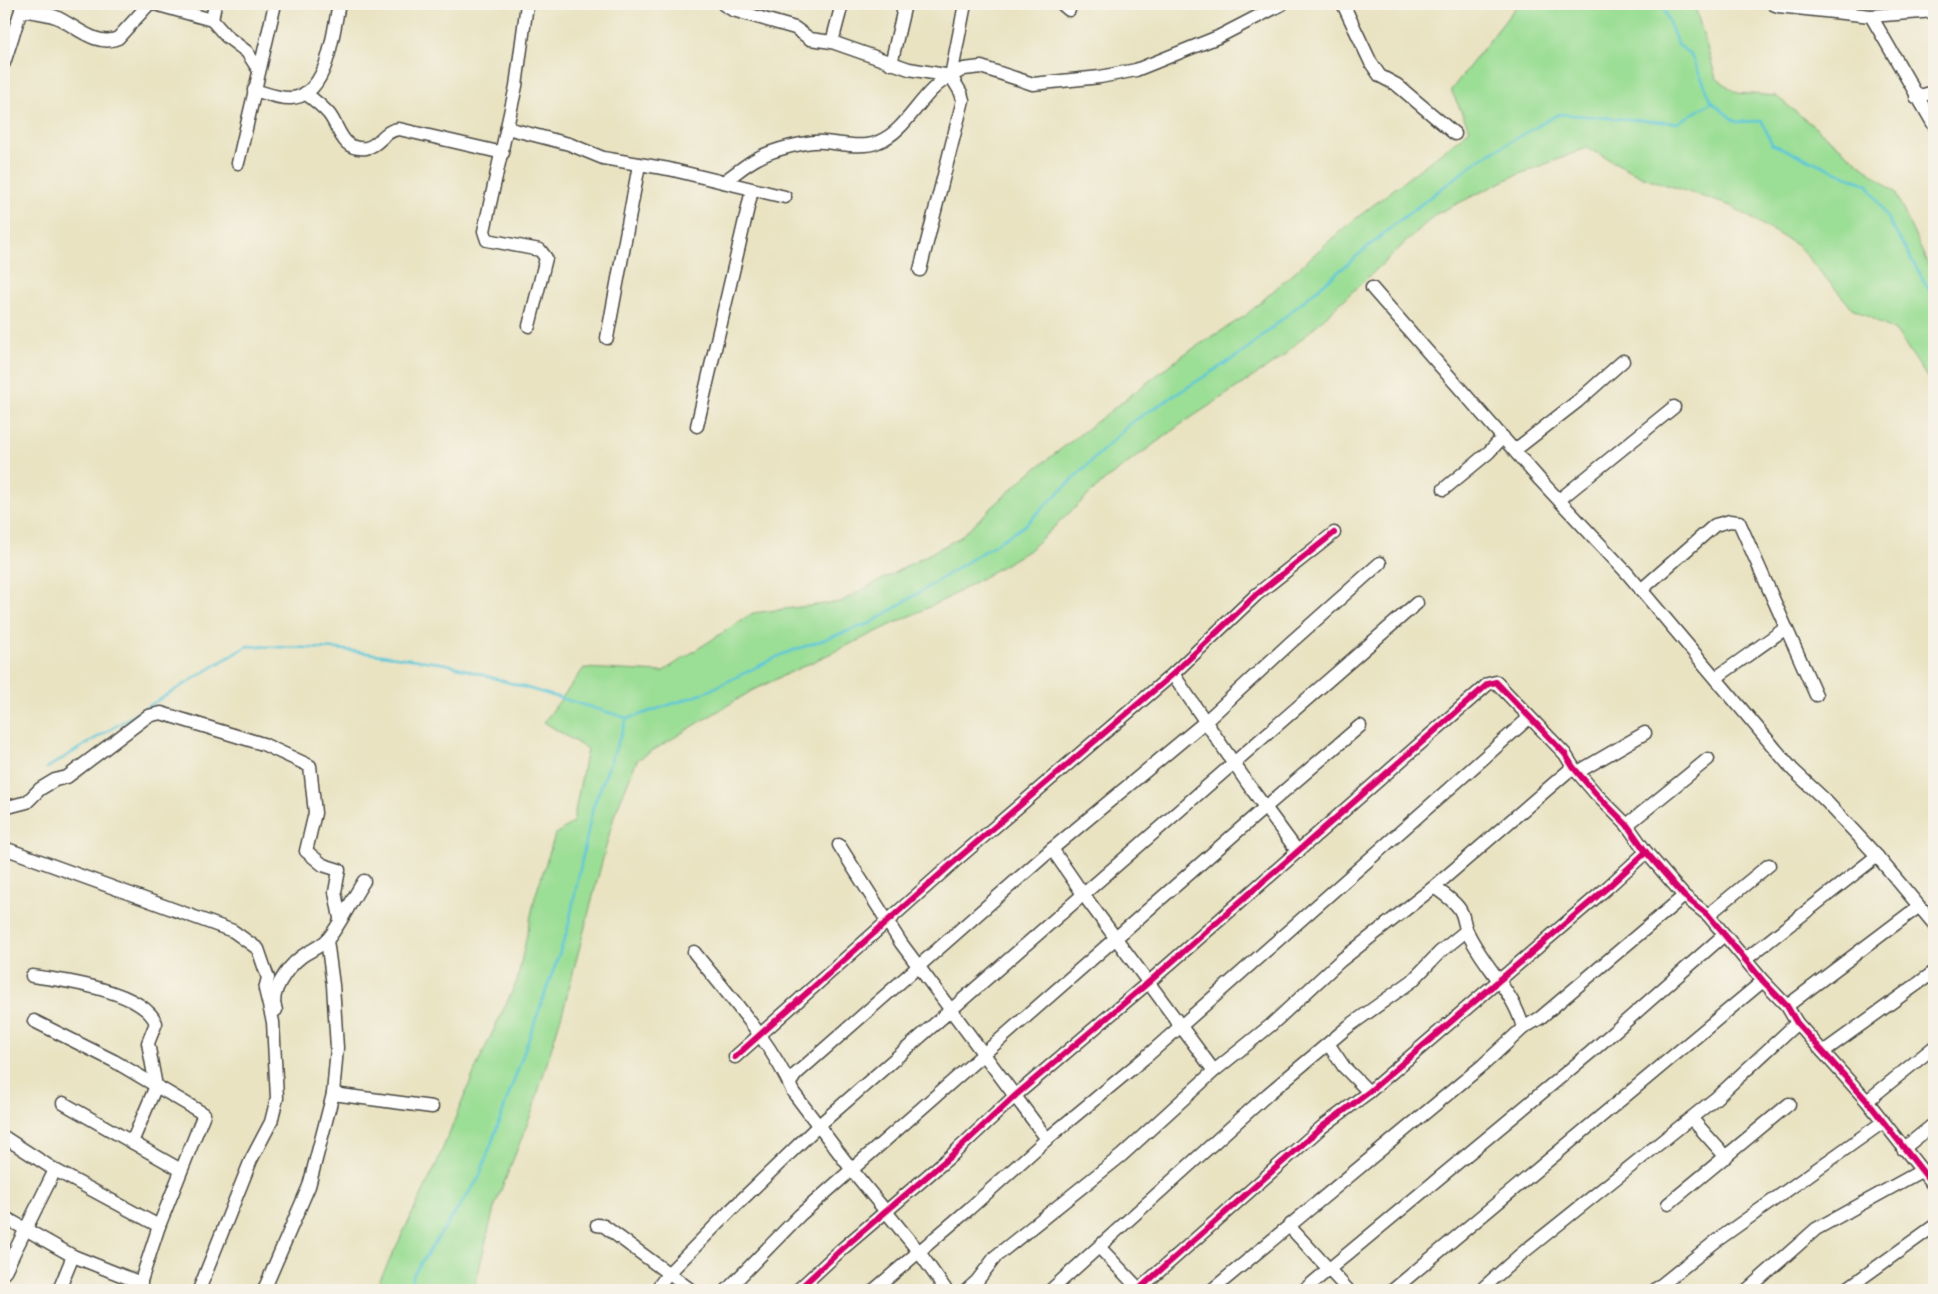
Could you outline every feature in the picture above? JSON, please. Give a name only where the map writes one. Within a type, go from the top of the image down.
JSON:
[{"type":"street","points":[[4,63],[22,7],[56,17],[94,37],[113,41],[118,38],[148,4]]},
{"type":"street","points":[[155,4],[212,20],[226,36],[240,45],[252,58],[258,69]]},
{"type":"street","points":[[212,20],[215,4]]},
{"type":"street","points":[[238,163],[258,69],[275,4]]},
{"type":"street","points":[[254,90],[290,98],[306,93],[314,85],[331,51],[338,4]]},
{"type":"street","points":[[527,4],[516,86],[484,236],[487,240],[540,250],[544,254],[546,258],[529,326]]},
{"type":"street","points":[[723,4],[733,10],[795,28],[810,39],[832,42],[909,69],[951,76]]},
{"type":"street","points":[[832,42],[842,4]]},
{"type":"street","points":[[891,64],[905,4]]},
{"type":"street","points":[[920,270],[963,100],[962,93],[951,76],[966,4]]},
{"type":"street","points":[[723,182],[756,158],[772,152],[822,142],[851,144],[880,142],[910,117],[939,82],[964,69],[981,67],[1033,84],[1100,77],[1136,70],[1218,37],[1282,4]]},
{"type":"street","points":[[1343,4],[1371,63],[1380,76],[1397,86],[1456,134]]},
{"type":"street","points":[[1773,4],[1871,16],[1934,11]]},
{"type":"street","points":[[1871,16],[1916,97],[1934,125]]},
{"type":"street","points":[[240,45],[252,45],[266,37]]},
{"type":"street","points":[[1916,97],[1934,92]]},
{"type":"street","points":[[306,93],[328,113],[345,142],[358,148],[370,147],[392,130],[398,129],[503,153]]},
{"type":"street","points":[[507,128],[569,144],[603,158],[723,182],[786,197]]},
{"type":"street","points":[[607,338],[639,165]]},
{"type":"street","points":[[697,426],[752,190]]},
{"type":"street","points":[[1372,288],[1502,437],[1717,677],[1793,770],[1877,856],[1934,924]]},
{"type":"street","points":[[1515,450],[1578,401],[1623,361]]},
{"type":"street","points":[[1558,500],[1674,407]]},
{"type":"street","points":[[1444,489],[1489,452],[1502,437]]},
{"type":"street","points":[[1641,590],[1715,525],[1730,521],[1739,522],[1816,695]]},
{"type":"street","points":[[735,1058],[887,922],[1173,674],[1256,595],[1334,533]]},
{"type":"street","points":[[790,1082],[796,1074],[1052,849],[1206,721],[1380,563]]},
{"type":"street","points":[[656,1290],[669,1273],[818,1126],[1417,604]]},
{"type":"street","points":[[1717,677],[1786,628]]},
{"type":"street","points":[[1173,674],[1298,852]]},
{"type":"street","points":[[798,1290],[1016,1095],[1149,982],[1488,684],[1496,682],[1565,754],[1575,770],[1628,825],[1646,852],[1684,896],[1708,915],[1763,981],[1787,1006],[1796,1023],[1866,1101],[1934,1186]]},
{"type":"street","points":[[4,808],[27,802],[40,789],[55,780],[67,777],[140,722],[155,714],[182,718],[216,731],[249,739],[310,766],[315,813],[306,850],[323,865],[339,870],[335,892],[340,918]]},
{"type":"street","points":[[874,1290],[1180,1026],[1529,718]]},
{"type":"street","points":[[727,1290],[800,1215],[1116,937],[1360,726]]},
{"type":"street","points":[[967,1290],[977,1281],[996,1256],[1122,1156],[1214,1071],[1271,1025],[1340,961],[1434,887],[1575,770],[1645,733]]},
{"type":"street","points":[[1628,825],[1708,759]]},
{"type":"street","points":[[839,845],[887,922],[1047,1139]]},
{"type":"street","points":[[4,848],[233,931],[256,947],[268,978],[265,989],[273,1022],[277,1098],[271,1122],[251,1160],[199,1290]]},
{"type":"street","points":[[1052,849],[1214,1071]]},
{"type":"street","points":[[1100,1248],[1139,1290],[1322,1127],[1369,1092],[1608,887],[1646,852]]},
{"type":"street","points":[[1746,959],[1877,856]]},
{"type":"street","points":[[1708,915],[1769,865]]},
{"type":"street","points":[[276,1056],[283,1047],[280,1015],[273,1004],[275,994],[295,962],[326,940],[364,881]]},
{"type":"street","points":[[1434,887],[1457,905],[1464,914],[1466,930],[1521,1019],[1523,1028]]},
{"type":"street","points":[[1212,1290],[1482,1065],[1523,1028],[1540,1018],[1684,896]]},
{"type":"street","points":[[1787,1006],[1918,907]]},
{"type":"street","points":[[1051,1290],[1100,1248],[1268,1094],[1329,1045],[1349,1026],[1412,981],[1440,952],[1466,930]]},
{"type":"street","points":[[1304,1290],[1591,1052],[1724,935]]},
{"type":"street","points":[[264,1290],[309,1186],[333,1094],[336,1048],[333,985],[326,940]]},
{"type":"street","points":[[694,952],[759,1036],[790,1082],[793,1092],[818,1126],[919,1252],[946,1290]]},
{"type":"street","points":[[1824,1052],[1934,972]]},
{"type":"street","points":[[32,976],[94,987],[148,1009],[156,1023],[148,1043],[156,1086],[132,1142]]},
{"type":"street","points":[[1393,1290],[1763,981]]},
{"type":"street","points":[[4,1217],[73,1256],[140,1286],[159,1226],[204,1115],[114,1061],[34,1021]]},
{"type":"street","points":[[1480,1290],[1520,1255],[1691,1118],[1796,1023]]},
{"type":"street","points":[[1329,1045],[1353,1077],[1369,1092]]},
{"type":"street","points":[[1866,1101],[1934,1047]]},
{"type":"street","points":[[333,1094],[432,1107]]},
{"type":"street","points":[[63,1103],[181,1170]]},
{"type":"street","points":[[1668,1204],[1789,1104]]},
{"type":"street","points":[[1691,1118],[1726,1157]]},
{"type":"street","points":[[1655,1290],[1716,1241],[1883,1122]]},
{"type":"street","points":[[1903,1149],[1934,1124]]},
{"type":"street","points":[[4,1137],[55,1170],[159,1226]]},
{"type":"street","points":[[4,1273],[55,1170]]},
{"type":"street","points":[[1747,1290],[1816,1229],[1921,1171]]},
{"type":"street","points":[[597,1225],[604,1226],[691,1290]]},
{"type":"street","points":[[1289,1226],[1330,1268],[1348,1290]]},
{"type":"street","points":[[1845,1290],[1934,1226]]},
{"type":"street","points":[[59,1290],[73,1256]]},
{"type":"green space","points":[[1518,4],[1692,4],[1696,10],[1716,78],[1737,93],[1776,96],[1895,192],[1934,278],[1934,388],[1897,332],[1852,308],[1798,246],[1731,206],[1643,177],[1587,148],[1512,177],[1436,214],[1280,359],[1180,425],[1105,480],[1028,551],[946,599],[753,690],[637,760],[614,816],[564,1007],[532,1112],[494,1208],[474,1290],[375,1290],[436,1165],[478,1063],[517,981],[535,897],[555,835],[573,822],[587,749],[544,722],[584,668],[662,672],[753,613],[840,602],[959,538],[1026,476],[1183,355],[1245,316],[1345,227],[1470,130],[1451,90]]},
{"type":"waterway","points":[[1662,4],[1677,43],[1692,57],[1712,102],[1736,122],[1762,121],[1772,144],[1868,185],[1934,298]]},
{"type":"waterway","points":[[409,1290],[414,1273],[479,1178],[567,932],[593,807],[627,719],[702,694],[783,654],[871,623],[1024,526],[1132,422],[1242,353],[1395,224],[1480,159],[1559,114],[1677,123],[1712,102]]},
{"type":"waterway","points":[[47,768],[247,646],[338,649],[447,664],[627,718]]},
{"type":"cycle path","points":[[735,1057],[955,861],[1173,674],[1256,595],[1334,533]]},
{"type":"cycle path","points":[[798,1290],[842,1249],[952,1155],[1016,1095],[1149,982],[1488,684],[1496,682],[1565,754],[1573,767],[1596,794],[1627,825],[1646,852],[1684,896],[1708,915],[1763,981],[1787,1006],[1797,1023],[1867,1101],[1934,1186]]},
{"type":"cycle path","points":[[1138,1290],[1322,1127],[1369,1092],[1608,887],[1646,852]]}]
